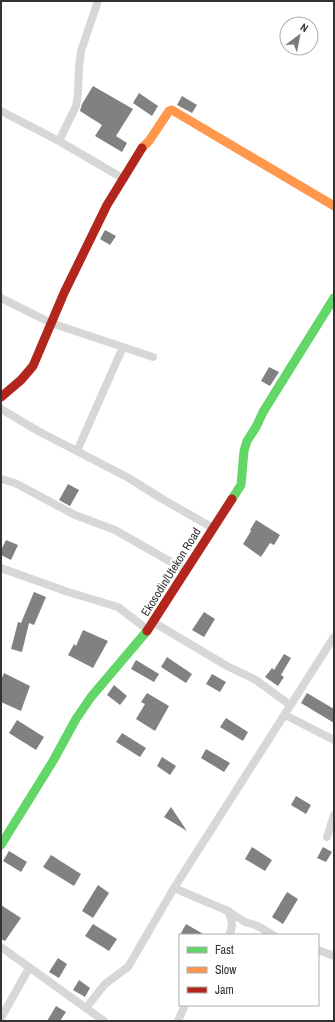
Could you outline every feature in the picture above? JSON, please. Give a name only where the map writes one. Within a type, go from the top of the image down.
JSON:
[{"type":"street","points":[[59,141],[76,106],[80,56],[98,1]]},
{"type":"street","points":[[1,397],[21,380],[33,366],[64,293],[107,205],[142,148],[149,141],[168,112],[172,110],[334,206]]},
{"type":"street","points":[[1,111],[59,141],[124,179]]},
{"type":"street","points":[[1,298],[51,323],[153,357]]},
{"type":"street","name":"Ekosodin/Utekon Road","points":[[1,845],[53,761],[76,719],[91,697],[150,626],[241,485],[246,441],[334,298]]},
{"type":"street","points":[[77,451],[123,347]]},
{"type":"street","points":[[1,409],[38,431],[127,477],[213,528]]},
{"type":"street","points":[[1,479],[15,483],[75,515],[115,530],[186,570]]},
{"type":"street","points":[[1,568],[68,592],[118,607],[150,626],[256,680],[290,705]]},
{"type":"street","points":[[86,1008],[105,984],[128,967],[174,888],[333,640]]},
{"type":"street","points":[[285,716],[334,740]]},
{"type":"street","points":[[327,837],[334,815]]},
{"type":"street","points":[[174,888],[228,911],[245,922],[258,926],[271,934]]},
{"type":"street","points":[[228,911],[232,922],[232,929],[230,934]]},
{"type":"street","points":[[1,947],[104,1021]]},
{"type":"street","points":[[319,950],[334,956]]},
{"type":"street","points":[[1,1018],[29,968]]},
{"type":"street","points":[[178,1021],[185,1006]]},
{"type":"building","points":[[93,86],[133,109],[116,136],[127,143],[122,152],[95,136],[102,125],[80,111],[82,104]]},
{"type":"building","points":[[139,93],[158,106],[152,116],[133,103]]},
{"type":"building","points":[[182,96],[197,105],[192,113],[177,105]]},
{"type":"building","points":[[105,230],[116,236],[110,245],[100,239]]},
{"type":"building","points":[[269,367],[279,372],[270,386],[261,381]]},
{"type":"building","points":[[68,484],[79,490],[70,506],[59,500]]},
{"type":"building","points":[[256,520],[280,535],[274,545],[270,543],[261,557],[243,544]]},
{"type":"building","points":[[6,540],[18,545],[11,560],[1,555],[1,550]]},
{"type":"building","points":[[34,592],[46,597],[34,625],[29,623],[22,652],[11,649],[18,622],[21,623]]},
{"type":"building","points":[[204,612],[215,619],[204,637],[192,630]]},
{"type":"building","points":[[83,630],[108,641],[93,668],[68,655],[74,644],[76,646]]},
{"type":"building","points":[[284,654],[291,658],[281,675],[284,677],[278,686],[265,677],[272,668],[274,670]]},
{"type":"building","points":[[167,657],[192,674],[186,683],[161,667]]},
{"type":"building","points":[[136,660],[159,674],[154,682],[131,669]]},
{"type":"building","points":[[4,673],[30,686],[21,711],[1,702],[1,680]]},
{"type":"building","points":[[212,674],[226,682],[220,692],[206,684]]},
{"type":"building","points":[[114,685],[127,696],[120,705],[107,695]]},
{"type":"building","points":[[147,693],[169,706],[155,731],[136,719],[145,704],[141,702]]},
{"type":"building","points":[[307,693],[334,709],[334,723],[301,703]]},
{"type":"building","points":[[226,718],[248,732],[243,741],[220,727]]},
{"type":"building","points":[[17,720],[44,737],[36,750],[9,733]]},
{"type":"building","points":[[122,733],[146,748],[140,757],[116,742]]},
{"type":"building","points":[[206,749],[230,763],[224,772],[201,758]]},
{"type":"building","points":[[162,757],[176,766],[170,775],[157,766]]},
{"type":"building","points":[[296,796],[311,805],[306,814],[291,805]]},
{"type":"building","points":[[171,807],[187,831],[164,817]]},
{"type":"building","points":[[252,847],[272,860],[265,871],[245,859]]},
{"type":"building","points":[[323,847],[332,852],[326,862],[317,858]]},
{"type":"building","points":[[9,851],[27,862],[21,872],[3,861]]},
{"type":"building","points":[[51,855],[81,874],[74,886],[43,867]]},
{"type":"building","points":[[98,885],[109,893],[93,918],[82,911]]},
{"type":"building","points":[[287,892],[298,899],[283,924],[272,917]]},
{"type":"building","points":[[1,905],[21,918],[5,941],[1,939]]},
{"type":"building","points":[[93,924],[117,939],[109,951],[85,936]]},
{"type":"building","points":[[186,924],[203,934],[181,934]]},
{"type":"building","points":[[58,958],[67,964],[59,978],[49,972]]},
{"type":"building","points":[[79,980],[90,988],[85,997],[73,990]]},
{"type":"building","points":[[56,1006],[66,1012],[60,1021],[47,1021]]},
{"type":"traffic: fast","points":[[232,499],[241,485],[244,451],[247,441],[263,412],[334,298]]},
{"type":"traffic: fast","points":[[1,845],[53,761],[76,719],[91,697],[147,631]]},
{"type":"traffic: slow","points":[[142,148],[149,141],[169,111],[172,110],[334,206]]},
{"type":"traffic: jam","points":[[1,397],[21,380],[33,366],[64,293],[107,205],[142,148]]},
{"type":"traffic: jam","points":[[147,631],[232,499]]}]
